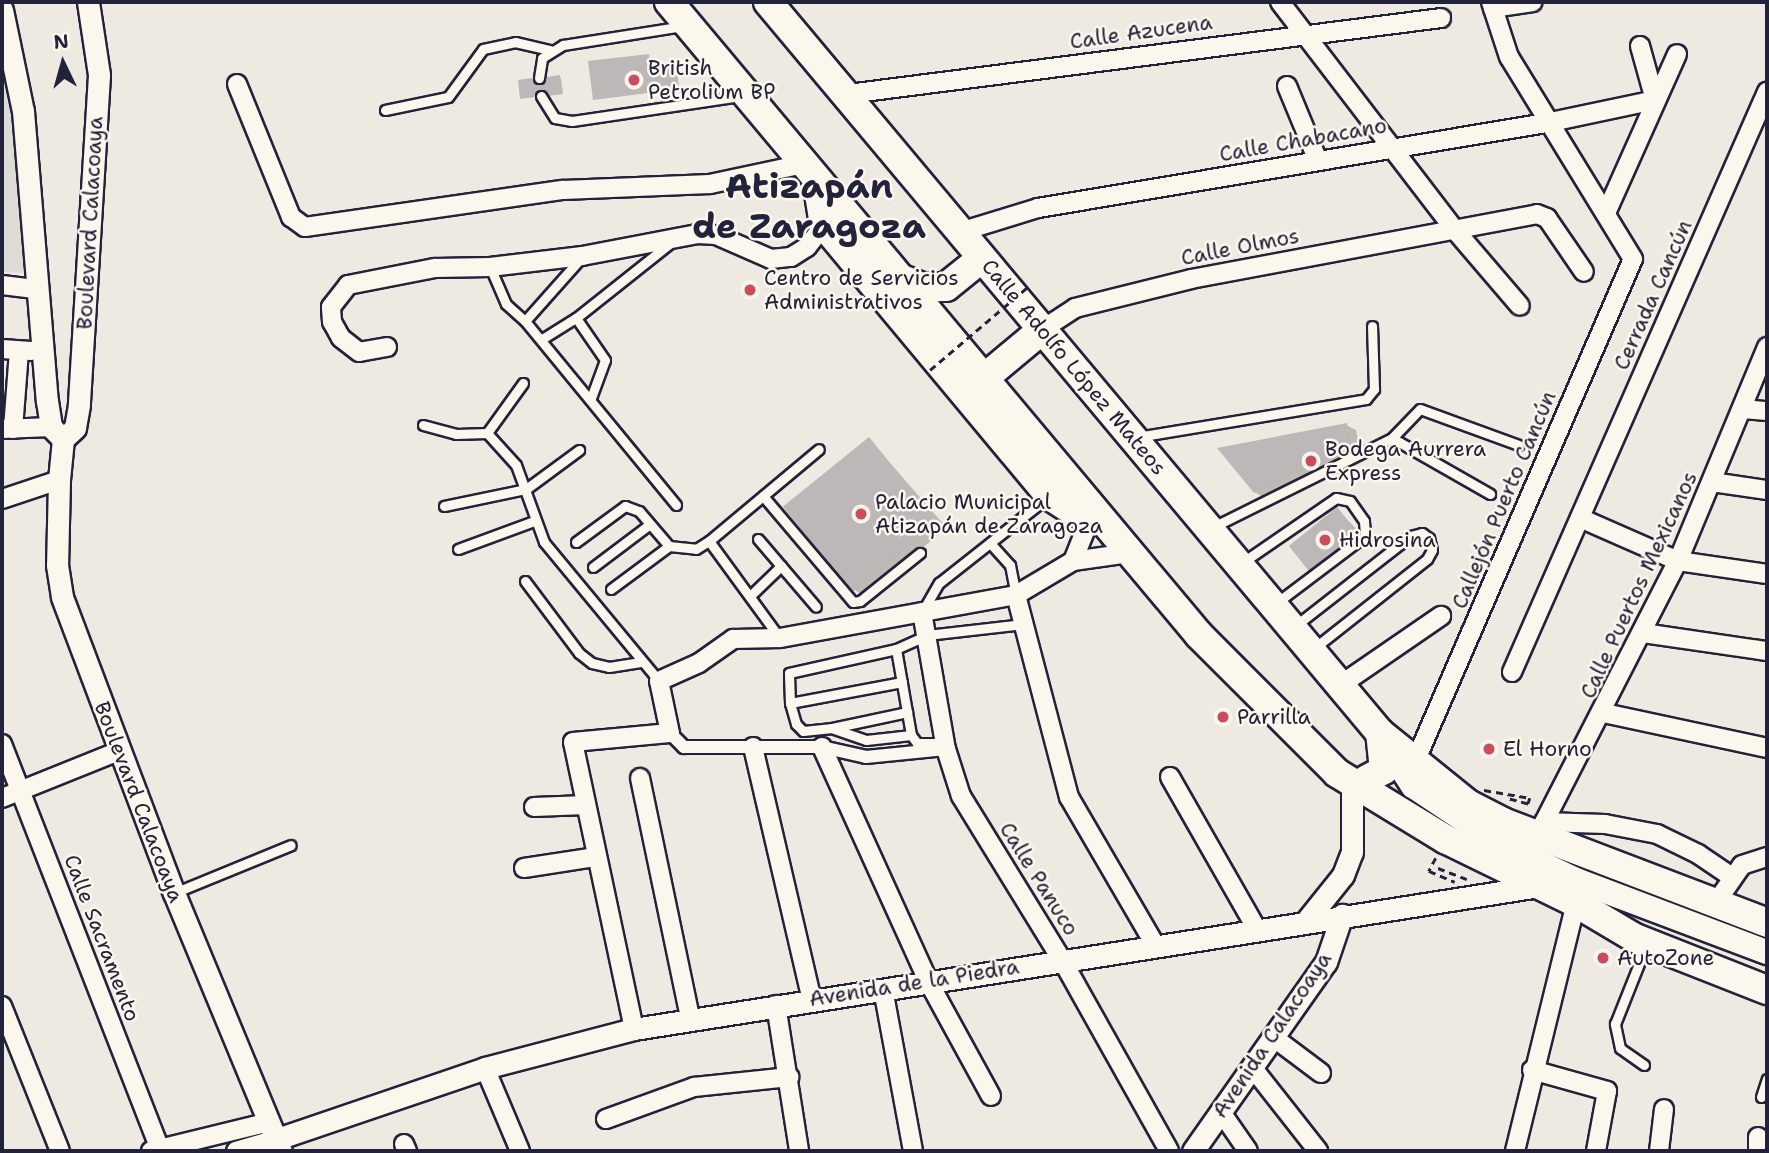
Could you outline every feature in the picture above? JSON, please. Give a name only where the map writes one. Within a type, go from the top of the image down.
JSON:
[{"type":"main road","points":[[669,2],[744,96],[860,230],[891,284],[1050,496],[1075,512],[1093,511]]},
{"type":"main road","name":"Calle Adolfo López Mateos","points":[[768,2],[1135,438],[1309,652],[1380,733],[1414,764],[1479,799],[1541,829],[1715,904],[1767,923]]},
{"type":"main road","points":[[810,173],[824,225],[891,284],[982,380],[1242,682],[1352,779],[1445,839],[1576,903],[1647,943],[1767,990]]},
{"type":"main road","points":[[891,284],[924,288],[946,287],[982,258]]},
{"type":"main road","points":[[982,380],[1042,329]]},
{"type":"main road","points":[[1352,779],[1384,769],[1380,733]]},
{"type":"main road","points":[[1380,733],[1413,786],[1500,844],[1576,880],[1767,952]]},
{"type":"main road","points":[[1352,779],[1455,828],[1539,886]]},
{"type":"main road","points":[[1576,903],[1662,924],[1767,966]]},
{"type":"street","name":"Boulevard Calacoaya","points":[[57,433],[75,428],[79,405],[98,89],[95,30],[88,2]]},
{"type":"street","points":[[1280,2],[1307,33],[1391,149],[1454,229],[1520,306]]},
{"type":"street","points":[[1533,2],[1492,5],[1509,57],[1546,123],[1606,213]]},
{"type":"street","name":"Boulevard Calacoaya","points":[[2,10],[23,111],[41,350],[57,433],[57,565],[62,597],[174,893],[276,1137]]},
{"type":"street","name":"Calle Azucena","points":[[848,94],[1307,33],[1441,18]]},
{"type":"street","points":[[1640,46],[1655,100]]},
{"type":"street","points":[[1606,213],[1676,54]]},
{"type":"street","points":[[237,84],[298,224],[315,228],[401,212],[585,188],[710,184],[810,173]]},
{"type":"street","points":[[1287,86],[1318,161]]},
{"type":"street","name":"Cerrada Cancún","points":[[1511,672],[1767,92]]},
{"type":"street","name":"Calle Chabacano","points":[[960,232],[1038,208],[1546,123],[1655,100]]},
{"type":"street","name":"Callejón Puerto Cancún","points":[[1414,764],[1633,254],[1606,213]]},
{"type":"street","name":"Calle Olmos","points":[[1042,329],[1057,317],[1096,302],[1454,229],[1543,214],[1584,272]]},
{"type":"street","points":[[387,347],[359,352],[341,338],[332,322],[331,307],[348,285],[435,268],[490,267],[582,256],[677,237],[716,235],[771,258],[791,257],[807,247],[824,225]]},
{"type":"street","points":[[2,285],[35,289]]},
{"type":"street","points":[[41,350],[10,350],[8,429],[57,433]]},
{"type":"street","name":"Calle Puertos Mexicanos","points":[[1541,829],[1604,713],[1678,561],[1767,352]]},
{"type":"street","points":[[1743,409],[1767,411]]},
{"type":"street","points":[[2,499],[59,480]]},
{"type":"street","points":[[1712,482],[1767,490]]},
{"type":"street","points":[[1073,561],[1093,511]]},
{"type":"street","points":[[1580,518],[1678,561],[1767,574]]},
{"type":"street","points":[[946,746],[866,757],[821,747],[684,747],[670,733],[659,681],[699,663],[733,639],[780,638],[1016,595],[1073,561],[1129,553]]},
{"type":"street","points":[[1016,595],[1069,797],[1155,945]]},
{"type":"street","name":"Calle Panuco","points":[[922,612],[946,746],[961,796],[1062,960],[1169,1151]]},
{"type":"street","points":[[1339,686],[1441,616]]},
{"type":"street","points":[[1643,633],[1767,651]]},
{"type":"street","points":[[1604,713],[1767,748]]},
{"type":"street","points":[[634,1029],[573,742],[670,733]]},
{"type":"street","name":"Calle Sacramento","points":[[2,744],[157,1151]]},
{"type":"street","points":[[753,747],[812,1000]]},
{"type":"street","points":[[821,747],[928,981],[991,1096]]},
{"type":"street","points":[[2,798],[119,751]]},
{"type":"street","points":[[1170,777],[1256,928]]},
{"type":"street","points":[[640,778],[690,1018]]},
{"type":"street","points":[[1307,920],[1343,875],[1352,852],[1352,779]]},
{"type":"street","points":[[534,807],[586,805]]},
{"type":"street","points":[[1541,829],[1605,824],[1657,834],[1698,854],[1731,877]]},
{"type":"street","points":[[524,868],[596,857]]},
{"type":"street","points":[[1715,904],[1731,877],[1749,861],[1767,857]]},
{"type":"street","name":"Avenida de la Piedra","points":[[276,1137],[485,1068],[634,1029],[1256,928],[1539,886]]},
{"type":"street","points":[[1515,1151],[1532,1070],[1576,903]]},
{"type":"street","name":"Avenida Calacoaya","points":[[1193,1151],[1326,962],[1342,915]]},
{"type":"street","points":[[883,989],[913,1151]]},
{"type":"street","points":[[776,1005],[799,1151]]},
{"type":"street","points":[[2,1006],[61,1151]]},
{"type":"street","points":[[1273,1037],[1321,1073]]},
{"type":"street","points":[[1252,1067],[1318,1151]]},
{"type":"street","points":[[485,1068],[520,1151]]},
{"type":"street","points":[[1532,1070],[1607,1091],[1597,1151]]},
{"type":"street","points":[[606,1119],[694,1087],[789,1077]]},
{"type":"street","points":[[1659,1151],[1664,1110]]},
{"type":"street","points":[[1221,1112],[1248,1151]]},
{"type":"street","points":[[157,1151],[276,1137]]},
{"type":"street","points":[[236,1151],[276,1137]]},
{"type":"lane","points":[[385,110],[448,97],[483,49],[525,43],[550,50],[688,26]]},
{"type":"lane","points":[[539,78],[542,58],[550,50]]},
{"type":"lane","points":[[541,96],[555,118],[572,121],[744,96]]},
{"type":"lane","points":[[542,339],[576,318],[677,237]]},
{"type":"lane","points":[[525,321],[582,256]]},
{"type":"lane","points":[[490,267],[506,304],[542,339],[592,398],[676,505]]},
{"type":"lane","points":[[576,318],[605,360],[592,398]]},
{"type":"lane","points":[[1135,438],[1366,399],[1374,388],[1372,326]]},
{"type":"lane","points":[[487,433],[523,383]]},
{"type":"lane","points":[[1209,530],[1392,438],[1414,412],[1427,409],[1519,445]]},
{"type":"lane","points":[[423,425],[448,433],[487,433],[516,465],[526,489],[534,521],[544,542],[659,681]]},
{"type":"lane","points":[[1392,438],[1490,494]]},
{"type":"lane","points":[[576,542],[625,506],[639,511],[669,546],[696,549],[819,449]]},
{"type":"lane","points":[[444,506],[526,489],[579,450]]},
{"type":"lane","points":[[762,496],[853,602],[860,601],[920,553]]},
{"type":"lane","points":[[922,612],[939,583],[1050,496]]},
{"type":"lane","points":[[1238,565],[1336,498],[1349,501],[1364,521],[1366,536],[1272,606]]},
{"type":"lane","points":[[458,549],[534,521]]},
{"type":"lane","points":[[593,566],[650,524]]},
{"type":"lane","points":[[1291,629],[1410,536],[1422,533],[1429,538],[1432,550],[1426,559],[1309,652]]},
{"type":"lane","points":[[758,539],[816,607]]},
{"type":"lane","points":[[709,541],[780,638]]},
{"type":"lane","points":[[990,543],[1010,565],[1016,595]]},
{"type":"lane","points":[[611,589],[669,546]]},
{"type":"lane","points":[[751,595],[781,566]]},
{"type":"lane","points":[[524,581],[579,653],[592,663],[609,667],[641,662]]},
{"type":"lane","points":[[907,712],[832,728],[803,731],[790,703],[789,673],[896,649],[927,635],[1023,624]]},
{"type":"lane","points":[[896,649],[911,736],[917,743],[946,746]]},
{"type":"lane","points":[[790,703],[902,682]]},
{"type":"lane","points":[[832,728],[866,740],[911,736]]},
{"type":"lane","points":[[174,893],[291,845]]},
{"type":"lane","points":[[1644,1065],[1620,1048],[1615,1024],[1647,943]]},
{"type":"lane","points":[[1761,1097],[1767,1079]]},
{"type":"path","points":[[930,370],[1030,285]]},
{"type":"path","points":[[1486,788],[1530,798],[1528,804],[1479,799],[1486,788]]},
{"type":"path","points":[[1445,839],[1429,871],[1461,884]]},
{"type":"path","points":[[1438,868],[1475,883]]},
{"type":"shaded area","points":[[2,14],[4,20],[28,273],[2,272]]},
{"type":"building","name":"British Petrolium BP","points":[[649,54],[651,70],[676,67],[679,89],[593,100],[588,61]]},
{"type":"building","points":[[560,75],[562,94],[549,96],[540,89],[534,97],[520,99],[518,80],[532,78],[539,85],[546,77]]},
{"type":"building","points":[[1347,423],[1352,449],[1254,493],[1217,448]]},
{"type":"building","name":"Palacio Municipal Atizapán de Zaragoza","points":[[869,437],[938,522],[852,592],[783,507]]},
{"type":"building","name":"Hidrosina","points":[[1337,507],[1358,533],[1310,572],[1289,546]]},
{"type":"place","name":"British Petrolium BP","points":[[634,80]]},
{"type":"place","name":"Centro de Servicios Administrativos","points":[[750,290]]},
{"type":"place","name":"Bodega Aurrera Express","points":[[1311,461]]},
{"type":"place","name":"Palacio Municipal Atizapán de Zaragoza","points":[[861,514]]},
{"type":"place","name":"Hidrosina","points":[[1325,540]]},
{"type":"place","name":"Parrilla","points":[[1223,717]]},
{"type":"place","name":"El Horno","points":[[1489,749]]},
{"type":"place","name":"AutoZone","points":[[1603,958]]},
{"type":"district","name":"Atizapán de Zaragoza","points":[[809,206]]}]
